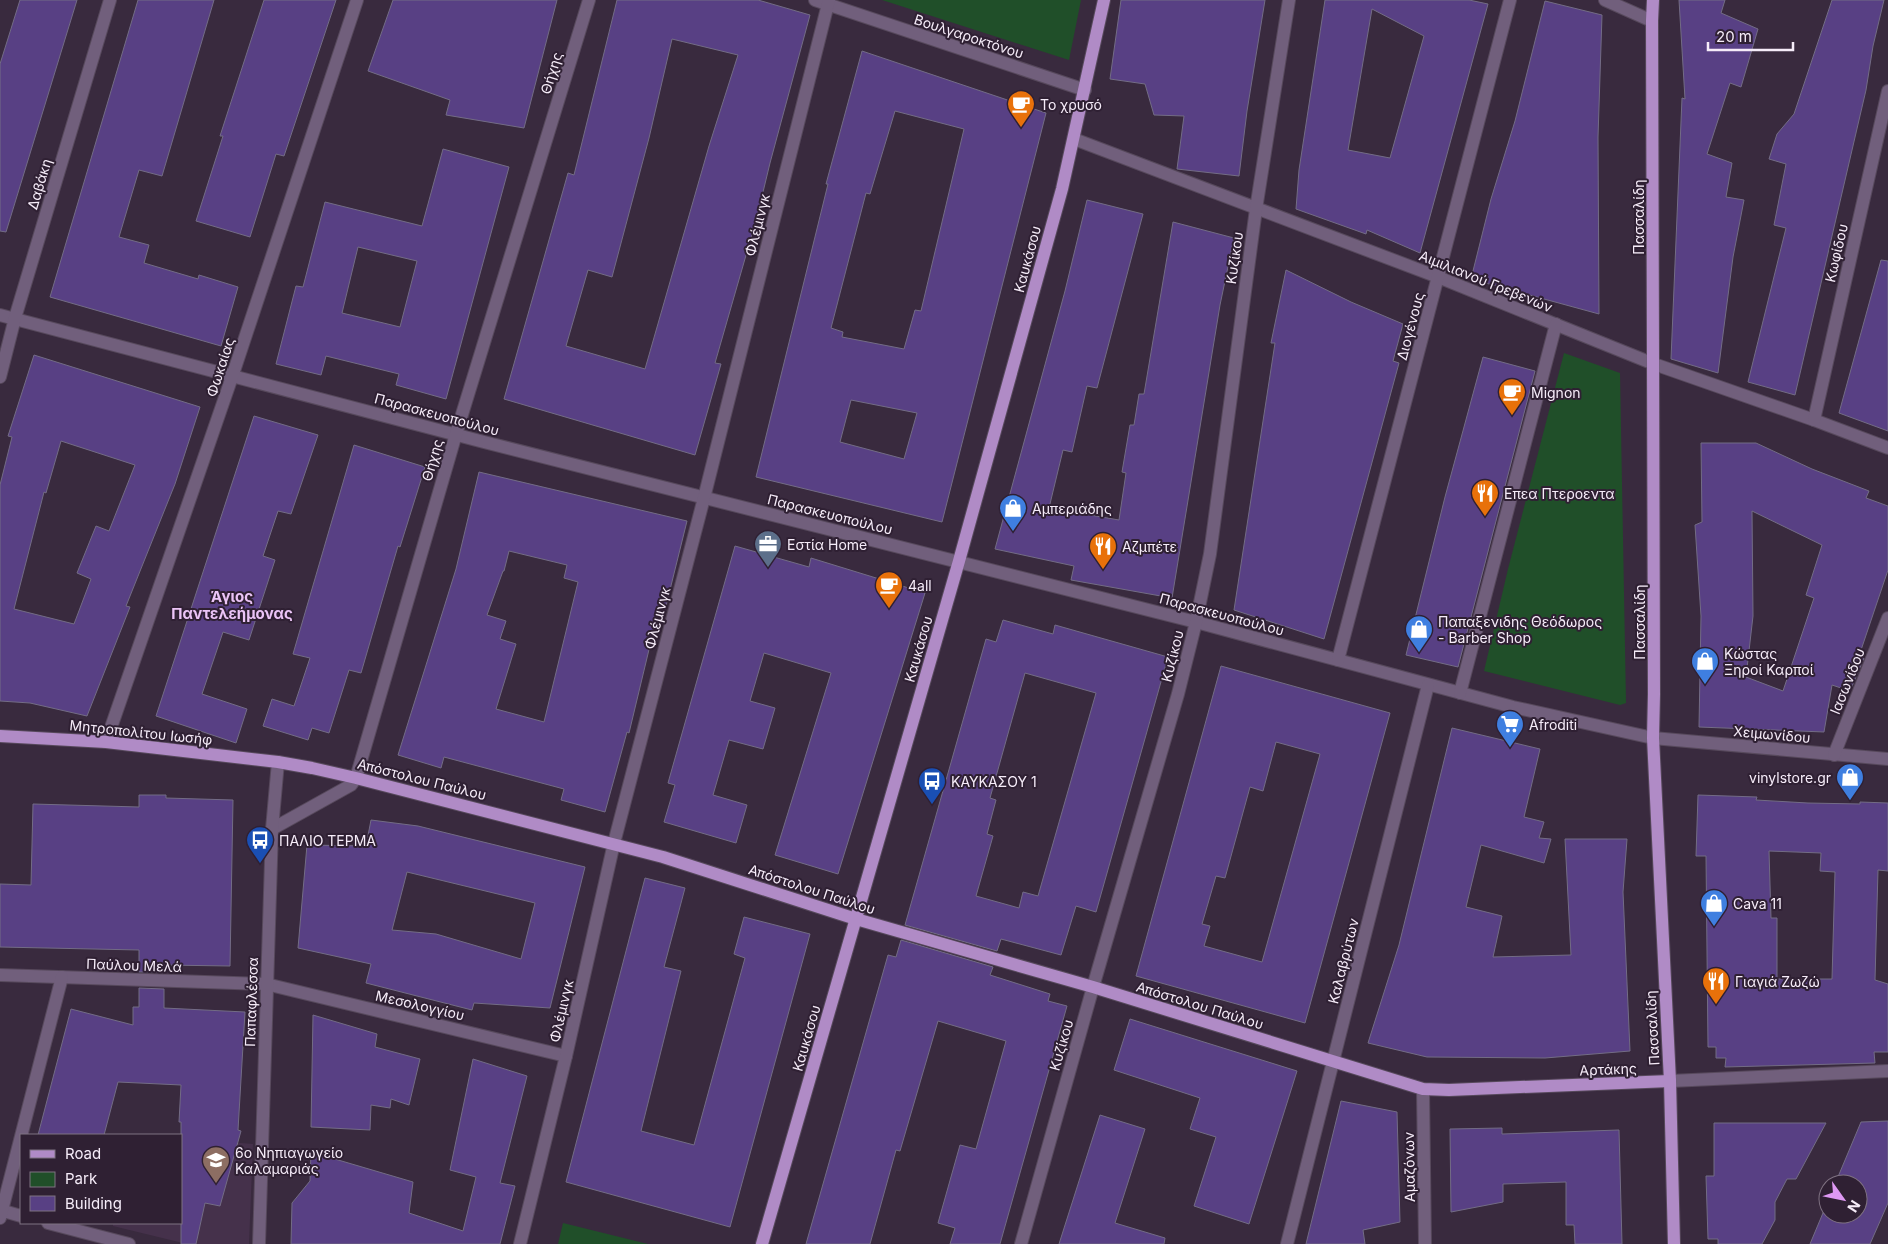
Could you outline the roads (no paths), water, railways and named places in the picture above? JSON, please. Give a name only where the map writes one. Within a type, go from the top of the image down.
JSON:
[{"type":"main road","name":"Καυκάσου","points":[[762,1244],[959,561],[1062,189],[1104,0]]},
{"type":"main road","name":"Πασσαλίδη","points":[[1653,0],[1653,738],[1670,1081],[1674,1244]]},
{"type":"main road","name":"Μητροπολίτου Ιωσήφ","points":[[0,736],[106,742],[278,762]]},
{"type":"main road","name":"Απόστολου Παύλου","points":[[278,762],[356,778],[614,843],[856,919],[1092,987],[1333,1061]]},
{"type":"main road","name":"Αρτάκης","points":[[1333,1061],[1423,1089],[1437,1090],[1670,1081]]},
{"type":"street","name":"Δαβάκη","points":[[0,377],[15,318],[110,0]]},
{"type":"street","name":"Φωκαίας","points":[[106,742],[233,374],[357,0]]},
{"type":"street","name":"Θήχης","points":[[356,778],[456,434],[590,0]]},
{"type":"street","name":"Βουλγαροκτόνου","points":[[815,0],[829,2],[1085,90]]},
{"type":"street","name":"Κυζίκου","points":[[1021,1244],[1092,987],[1178,694],[1196,622],[1210,554],[1256,209],[1289,0]]},
{"type":"street","name":"Διογένους","points":[[1338,660],[1510,0]]},
{"type":"street","points":[[1605,0],[1652,21]]},
{"type":"street","name":"Φλέμινγκ","points":[[520,1244],[566,1056],[614,843],[704,498],[829,2]]},
{"type":"street","name":"Κωφίδου","points":[[1814,420],[1888,91]]},
{"type":"street","name":"Αιμιλιανού Γρεβενών","points":[[1074,138],[1438,277],[1654,364],[1888,448]]},
{"type":"street","name":"Παρασκευοπούλου","points":[[0,315],[233,374],[704,498],[1196,622],[1548,716],[1632,732],[1653,738]]},
{"type":"street","points":[[1460,693],[1556,324]]},
{"type":"street","name":"Ιασωνίδου","points":[[1834,755],[1888,618]]},
{"type":"street","name":"Καλαβρύτων","points":[[1287,1244],[1428,685]]},
{"type":"street","name":"Χειμωνίδου","points":[[1653,738],[1888,759]]},
{"type":"street","name":"Παπαφλέσσα","points":[[259,1244],[272,829],[278,762]]},
{"type":"street","points":[[272,829],[351,785],[356,778]]},
{"type":"street","name":"Παύλου Μελά","points":[[0,975],[266,984]]},
{"type":"street","points":[[21,1134],[62,977]]},
{"type":"street","name":"Μεσολογγίου","points":[[266,984],[566,1056]]},
{"type":"street","name":"Αρτάκης","points":[[1670,1081],[1888,1071]]},
{"type":"street","name":"Αμαζόνων","points":[[1423,1089],[1425,1244]]},
{"type":"street","points":[[20,1139],[1,1213],[20,1216]]},
{"type":"street","points":[[51,1224],[108,1241],[128,1244]]},
{"type":"place","name":"Το χρυσό","points":[[1021,128]]},
{"type":"place","name":"Mignon","points":[[1512,416]]},
{"type":"place","name":"Επεα Πτεροεντα","points":[[1485,517]]},
{"type":"place","name":"Αμπεριάδης","points":[[1013,532]]},
{"type":"place","name":"Εστία Home","points":[[768,568]]},
{"type":"place","name":"Αζμπέτε","points":[[1103,570]]},
{"type":"place","name":"4all","points":[[889,609]]},
{"type":"place","name":"Παπαξενιδης Θεόδωρος - Barber Shop","points":[[1419,653]]},
{"type":"place","name":"Κώστας Ξηροί Καρποί","points":[[1705,685]]},
{"type":"place","name":"Afroditi","points":[[1510,748]]},
{"type":"place","name":"vinylstore.gr","points":[[1850,801]]},
{"type":"place","name":"ΚΑΥΚΑΣΟΥ 1","points":[[932,805]]},
{"type":"place","name":"ΠΑΛΙΟ ΤΕΡΜΑ","points":[[260,864]]},
{"type":"place","name":"Cava 11","points":[[1714,927]]},
{"type":"place","name":"Γιαγιά Ζωζώ","points":[[1716,1005]]},
{"type":"place","name":"6ο Νηπιαγωγείο Καλαμαριάς","points":[[216,1184]]},
{"type":"district","name":"Άγιος Παντελεήμονας","points":[[232,604]]}]
